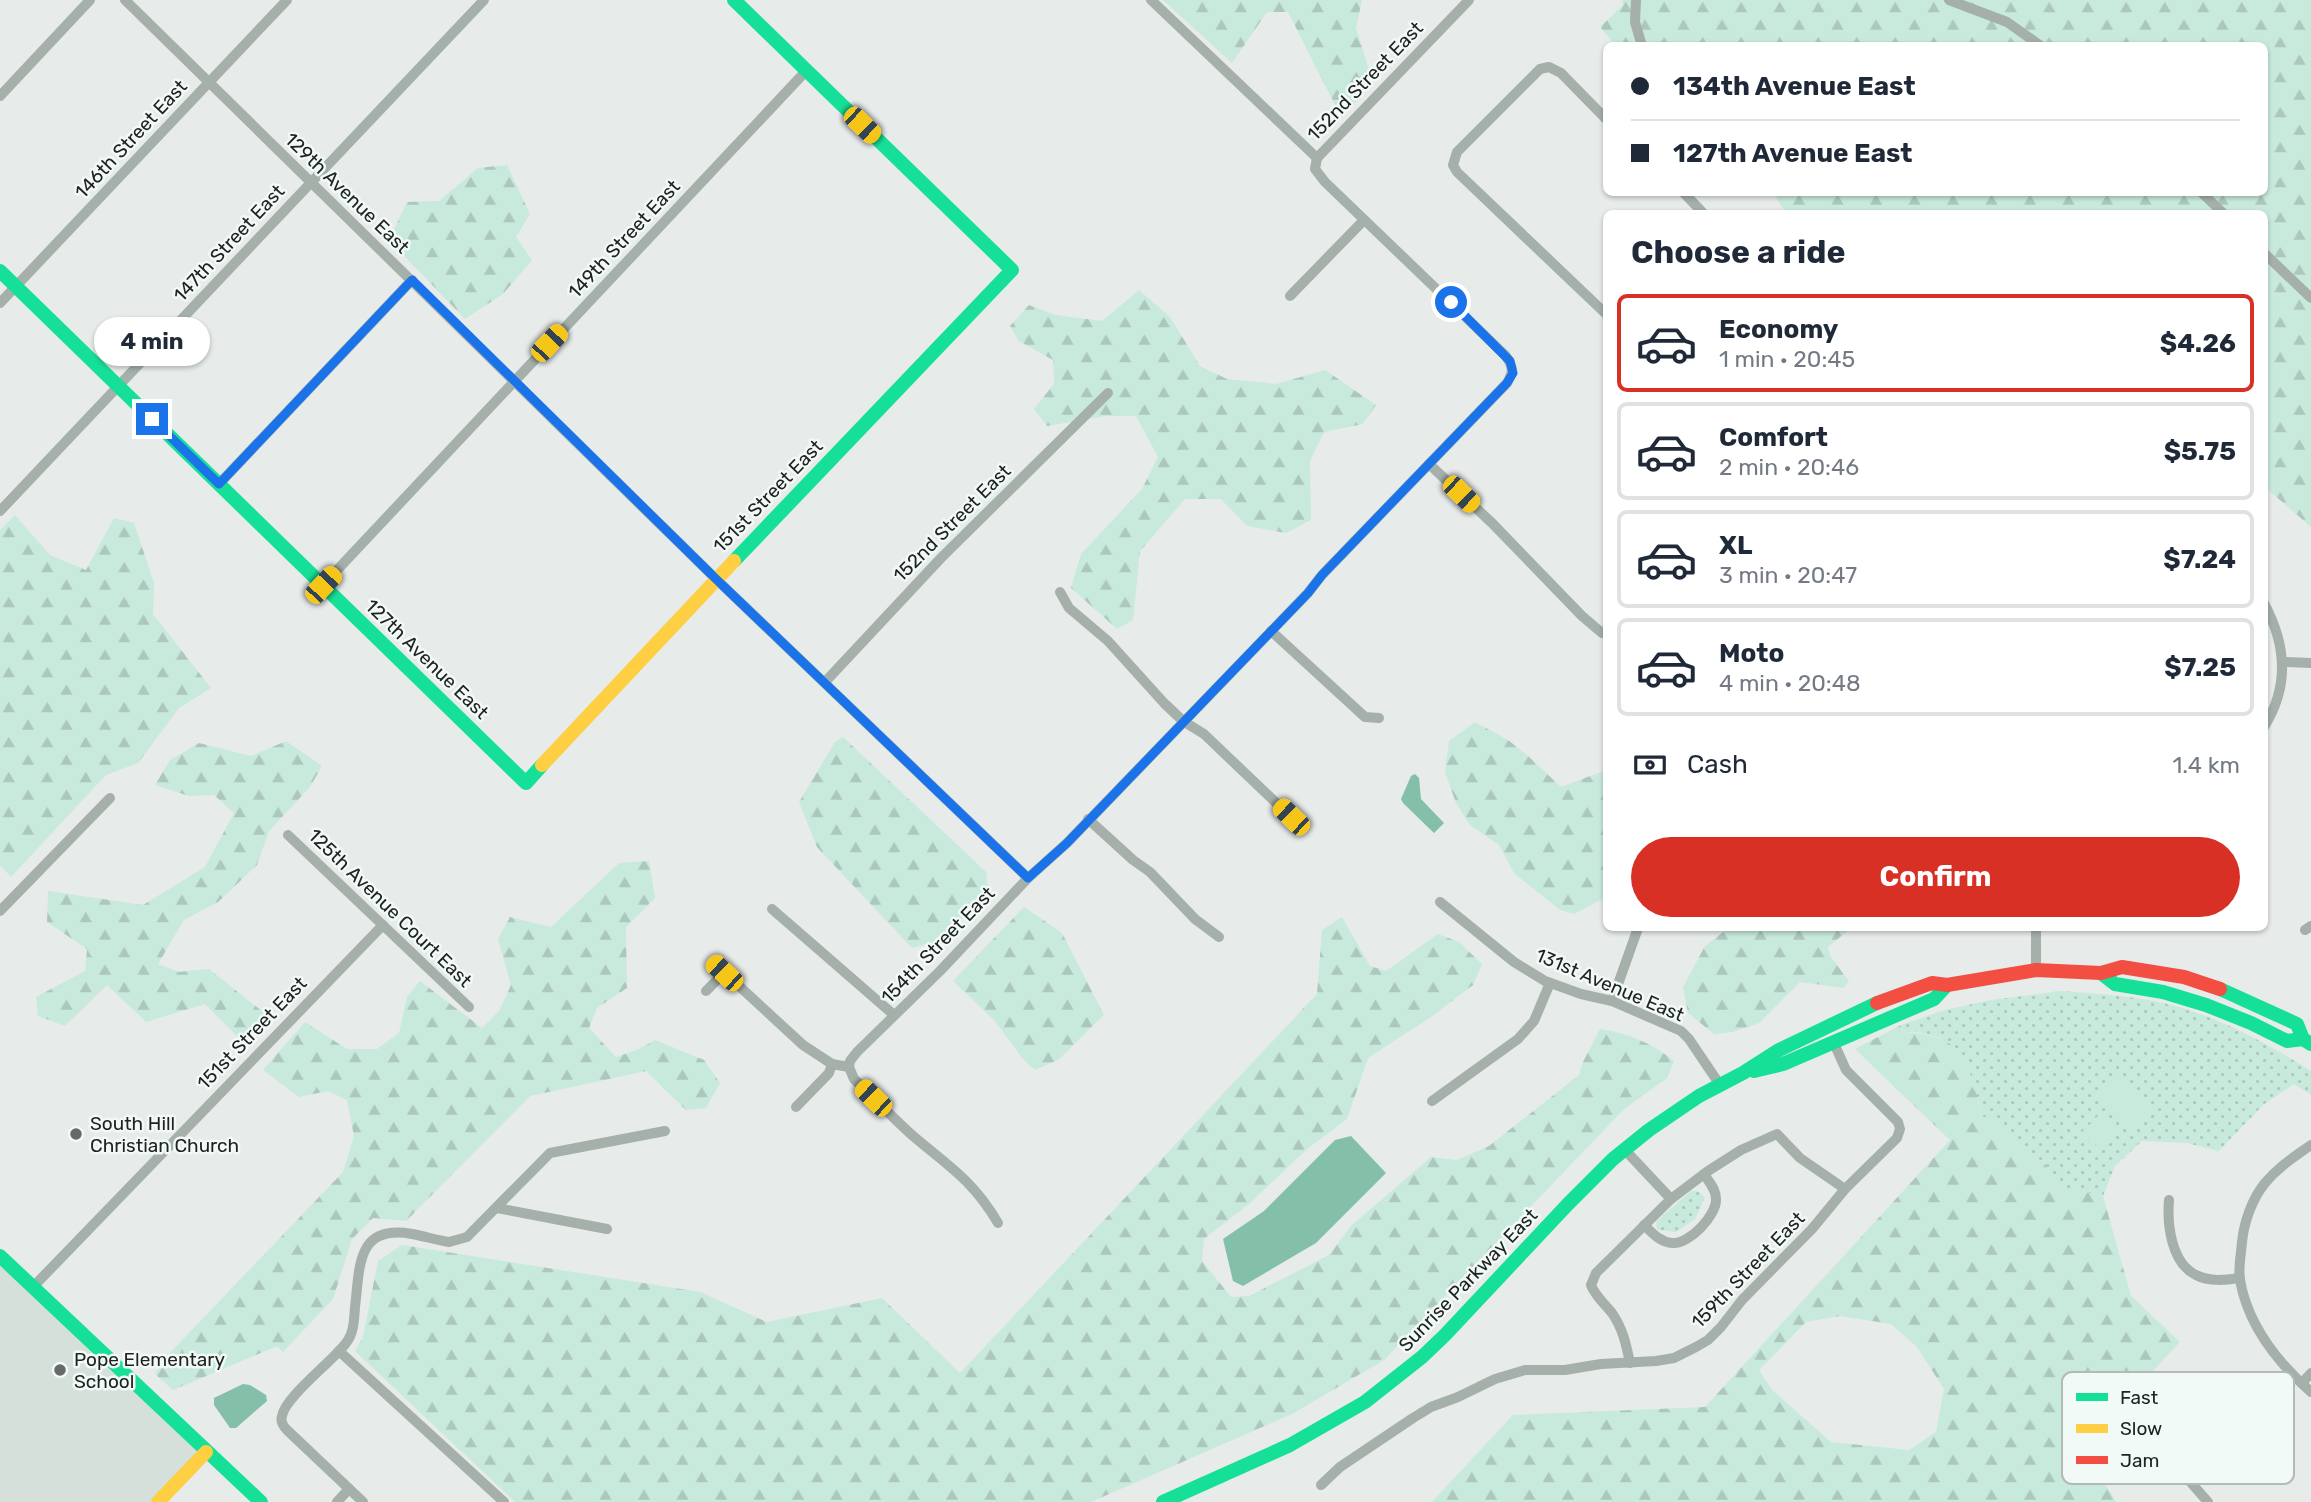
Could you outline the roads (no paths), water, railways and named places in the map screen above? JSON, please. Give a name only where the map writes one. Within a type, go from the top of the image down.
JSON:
[{"type":"street","points":[[0,96],[90,0]]},
{"type":"street","name":"129th Avenue East","points":[[125,0],[716,579],[1028,878]]},
{"type":"street","name":"146th Street East","points":[[0,303],[286,0]]},
{"type":"street","name":"147th Street East","points":[[0,511],[484,0]]},
{"type":"street","points":[[734,0],[806,71]]},
{"type":"street","points":[[1151,0],[1317,158],[1314,164],[1317,173],[1364,219],[1290,296]]},
{"type":"street","name":"152nd Street East","points":[[1317,158],[1469,0]]},
{"type":"street","points":[[1636,0],[1634,22],[1641,42]]},
{"type":"street","points":[[1949,0],[1970,4],[2007,22],[2035,42]]},
{"type":"street","points":[[1603,116],[1561,73],[1550,68],[1536,72],[1457,152],[1453,165],[1457,172],[1603,311]]},
{"type":"street","name":"151st Street East","points":[[527,783],[716,579],[1012,270],[806,71]]},
{"type":"street","name":"149th Street East","points":[[323,585],[806,71]]},
{"type":"street","points":[[1687,196],[1700,210]]},
{"type":"street","points":[[2206,196],[2220,210]]},
{"type":"street","name":"154th Street East","points":[[849,1066],[857,1052],[940,971],[1028,878],[1059,850],[1507,383],[1513,373],[1510,361],[1364,219]]},
{"type":"street","points":[[2268,257],[2311,298]]},
{"type":"street","name":"127th Avenue East","points":[[0,271],[527,783]]},
{"type":"street","points":[[219,484],[412,280]]},
{"type":"street","name":"152nd Street East","points":[[825,682],[942,558],[1108,393]]},
{"type":"street","points":[[1429,464],[1602,633]]},
{"type":"street","points":[[1060,592],[1069,607],[1108,641],[1164,703],[1183,721],[1204,734],[1291,817]]},
{"type":"street","points":[[2268,611],[2281,643],[2283,662],[2283,681],[2277,703],[2268,720]]},
{"type":"street","points":[[1271,631],[1365,717],[1379,718]]},
{"type":"street","points":[[2283,662],[2311,663]]},
{"type":"street","points":[[0,911],[110,798]]},
{"type":"street","points":[[1088,819],[1150,872],[1195,919],[1219,937]]},
{"type":"street","name":"125th Avenue Court East","points":[[288,835],[469,1007]]},
{"type":"street","name":"131st Avenue East","points":[[1440,902],[1514,962],[1550,983],[1612,1001],[1681,1031],[1720,1085]]},
{"type":"street","points":[[772,909],[894,1015]]},
{"type":"street","name":"151st Street East","points":[[33,1287],[383,925]]},
{"type":"street","points":[[1612,1001],[1637,931]]},
{"type":"street","points":[[2036,931],[2036,970]]},
{"type":"street","points":[[714,963],[803,1045],[832,1064],[849,1066],[854,1079],[913,1135],[975,1188],[998,1223]]},
{"type":"street","points":[[2101,973],[2122,967],[2183,976],[2232,993],[2297,1024],[2307,1041]]},
{"type":"street","name":"Sunrise Parkway East","points":[[1163,1502],[1309,1435],[1365,1402],[1395,1380],[1445,1335],[1568,1204],[1625,1150],[1674,1112],[1779,1050],[1886,999],[1932,983],[1947,985],[2036,970],[2101,973]]},
{"type":"street","points":[[706,991],[724,973]]},
{"type":"street","points":[[2101,973],[2115,985],[2163,992],[2206,1005],[2287,1041],[2307,1041]]},
{"type":"street","points":[[1432,1101],[1518,1039],[1534,1021],[1550,983]]},
{"type":"street","name":"Sunrise Parkway East","points":[[1743,1073],[1783,1063],[1934,999],[1947,985]]},
{"type":"street","name":"159th Street East","points":[[1321,1485],[1340,1467],[1431,1407],[1495,1379],[1525,1370],[1565,1370],[1601,1364],[1656,1362],[1674,1358],[1707,1340],[1812,1229],[1845,1189],[1897,1138],[1900,1129],[1892,1116],[1846,1070],[1833,1041]]},
{"type":"street","points":[[796,1107],[829,1073],[832,1064]]},
{"type":"street","points":[[363,1502],[286,1430],[281,1416],[287,1404],[340,1351],[351,1336],[360,1260],[365,1246],[377,1236],[396,1232],[449,1242],[457,1241],[467,1237],[550,1153],[665,1131]]},
{"type":"street","points":[[1630,1363],[1625,1337],[1614,1315],[1591,1285],[1596,1273],[1671,1199],[1741,1150],[1777,1134],[1800,1158],[1845,1189]]},
{"type":"street","points":[[2291,1372],[2256,1328],[2245,1300],[2240,1278],[2243,1235],[2255,1199],[2275,1171],[2311,1146]]},
{"type":"street","points":[[1625,1150],[1671,1199]]},
{"type":"street","points":[[1644,1225],[1658,1238],[1675,1244],[1698,1231],[1716,1208],[1714,1188],[1704,1174]]},
{"type":"street","points":[[2169,1200],[2167,1217],[2172,1242],[2186,1267],[2196,1275],[2209,1278],[2240,1278]]},
{"type":"street","points":[[497,1208],[607,1230]]},
{"type":"street","points":[[0,1256],[261,1502]]},
{"type":"street","points":[[340,1351],[504,1502]]},
{"type":"street","points":[[2302,1384],[2311,1373]]},
{"type":"street","points":[[2294,1376],[2311,1392]]},
{"type":"street","points":[[158,1502],[206,1452]]},
{"type":"street","points":[[2192,1484],[2208,1502]]},
{"type":"street","points":[[337,1502],[349,1489]]},
{"type":"place","name":"South Hill Christian Church","points":[[76,1134]]},
{"type":"place","name":"Pope Elementary School","points":[[60,1370]]}]
